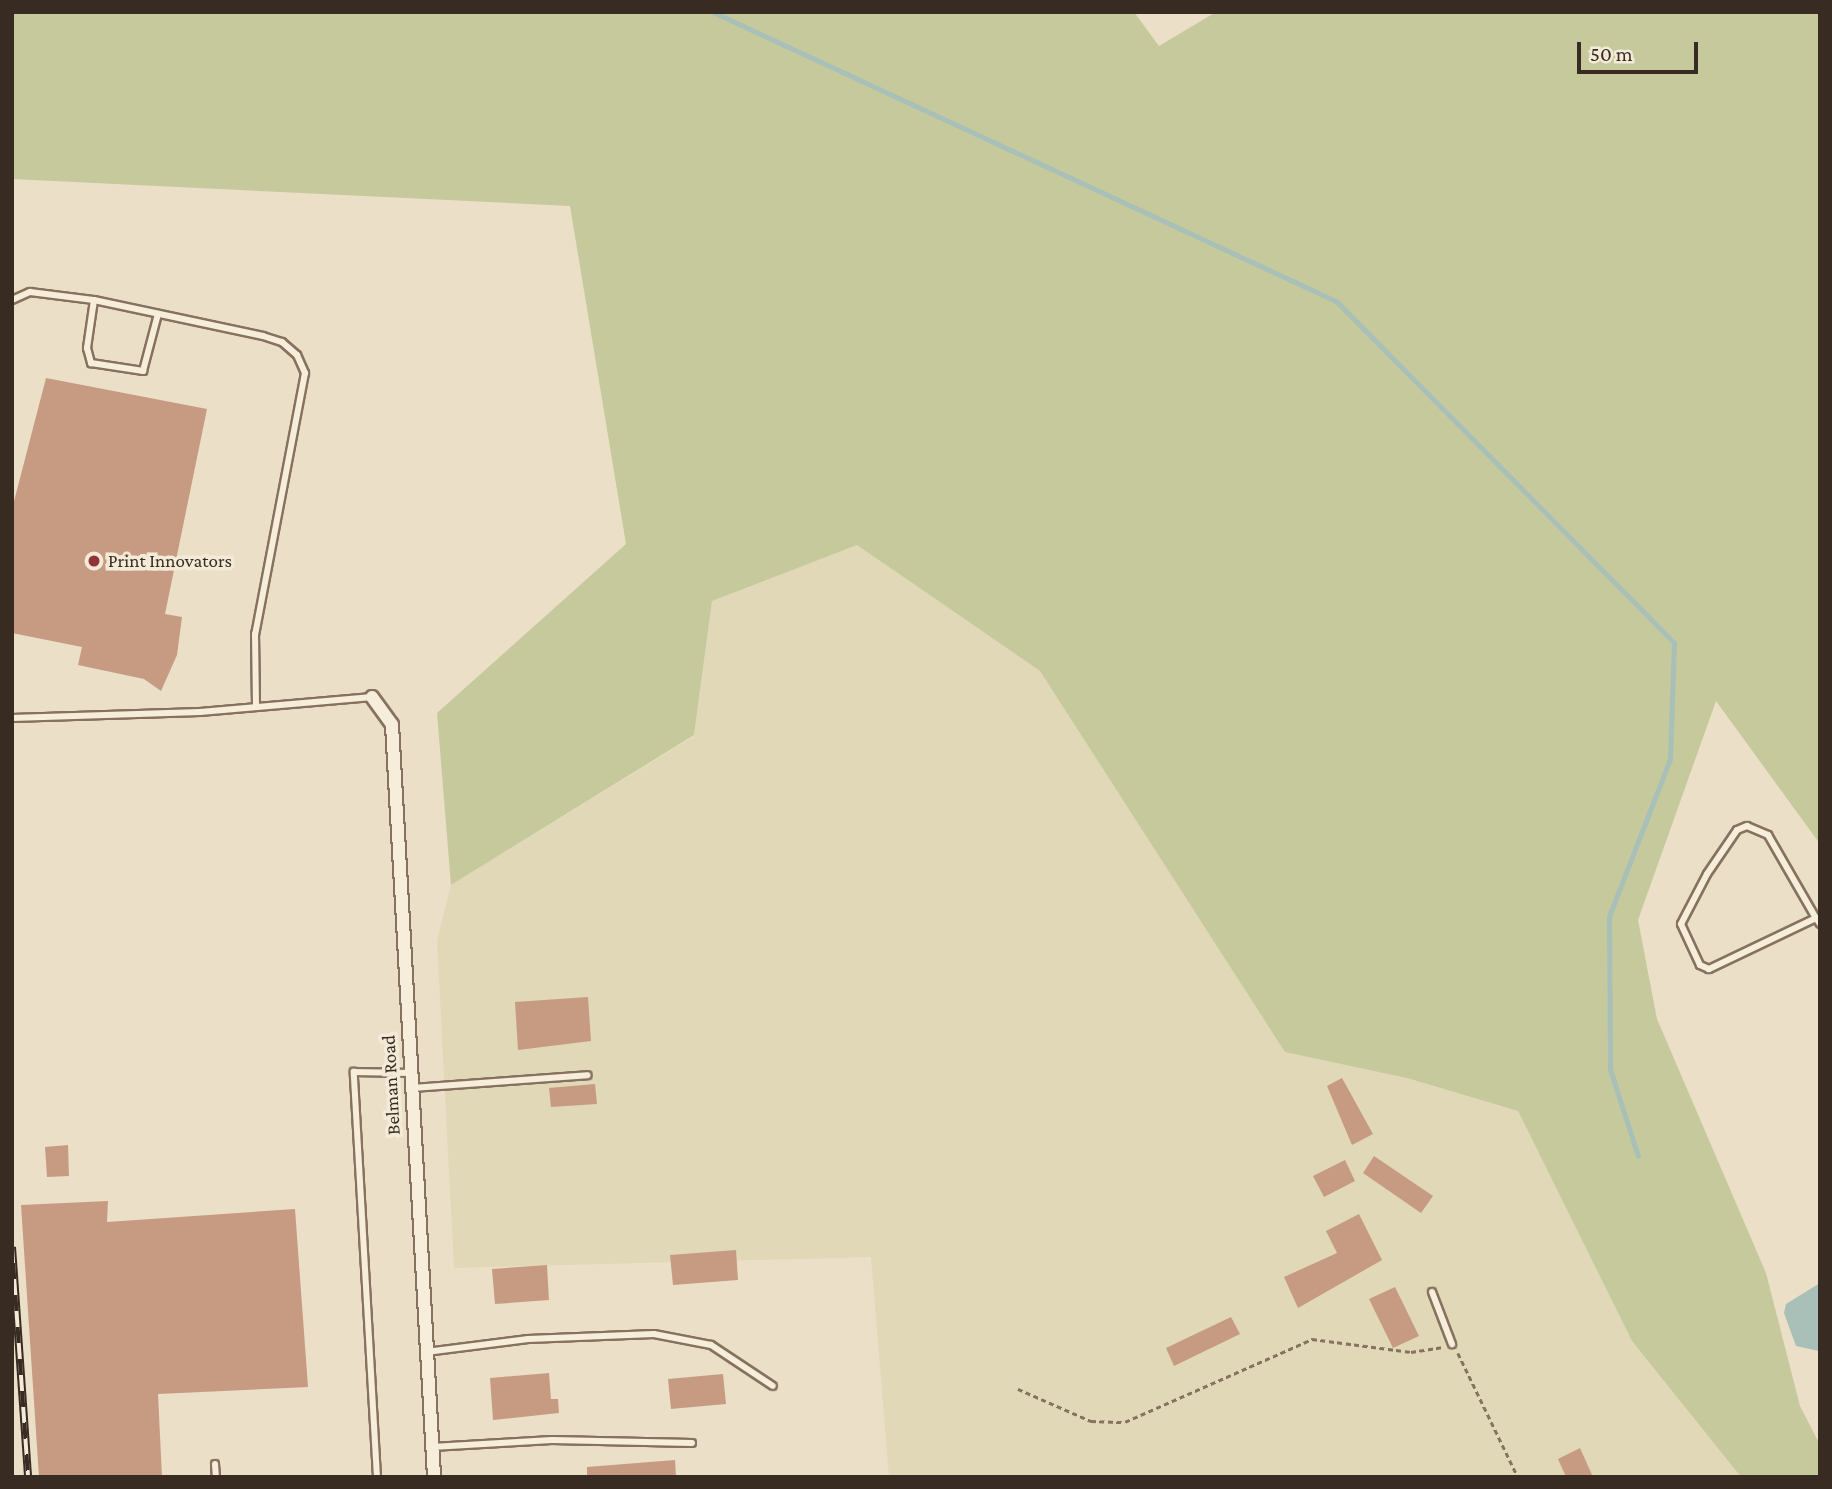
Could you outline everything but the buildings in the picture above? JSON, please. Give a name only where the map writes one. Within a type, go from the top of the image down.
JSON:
[{"type":"street","name":"Belman Road","points":[[372,697],[392,726],[433,1477]]},
{"type":"lane","points":[[12,300],[30,292],[94,300],[282,342],[297,355],[305,373],[255,634],[256,706]]},
{"type":"lane","points":[[94,300],[86,356],[92,363],[143,371],[158,314]]},
{"type":"lane","points":[[12,718],[256,706],[372,697]]},
{"type":"lane","points":[[1746,826],[1768,835],[1818,921],[1709,970],[1700,965],[1681,923],[1700,884],[1737,830],[1746,826]]},
{"type":"lane","points":[[377,1477],[354,1072],[410,1073]]},
{"type":"lane","points":[[410,1088],[588,1075]]},
{"type":"lane","points":[[1432,1292],[1452,1345]]},
{"type":"lane","points":[[426,1352],[528,1339],[654,1334],[711,1345],[773,1386]]},
{"type":"lane","points":[[432,1447],[552,1440],[692,1443]]},
{"type":"lane","points":[[215,1464],[216,1477]]},
{"type":"path","points":[[1018,1389],[1091,1422],[1125,1422],[1312,1339],[1410,1352],[1452,1345],[1518,1477]]},
{"type":"shaded area","points":[[857,545],[1040,671],[1285,1051],[1407,1078],[1518,1111],[1632,1341],[1741,1477],[889,1477],[871,1257],[454,1268],[437,941],[451,885],[694,736],[712,601]]},
{"type":"green space","points":[[12,12],[1134,12],[1159,46],[1216,12],[1820,12],[1820,844],[1716,701],[1638,920],[1657,1019],[1766,1273],[1800,1406],[1820,1445],[1820,1477],[1741,1477],[1632,1341],[1518,1111],[1407,1078],[1285,1052],[1040,671],[857,545],[712,601],[694,735],[451,885],[437,713],[626,544],[570,206],[12,179]]},
{"type":"water","points":[[1820,1283],[1819,1351],[1796,1346],[1784,1313],[1786,1304]]},
{"type":"waterway","points":[[713,12],[1336,301],[1674,643],[1670,759],[1609,916],[1610,1069],[1638,1156]]},
{"type":"railway","points":[[12,1247],[28,1477]]},
{"type":"place","name":"Print Innovators","points":[[94,561]]}]
